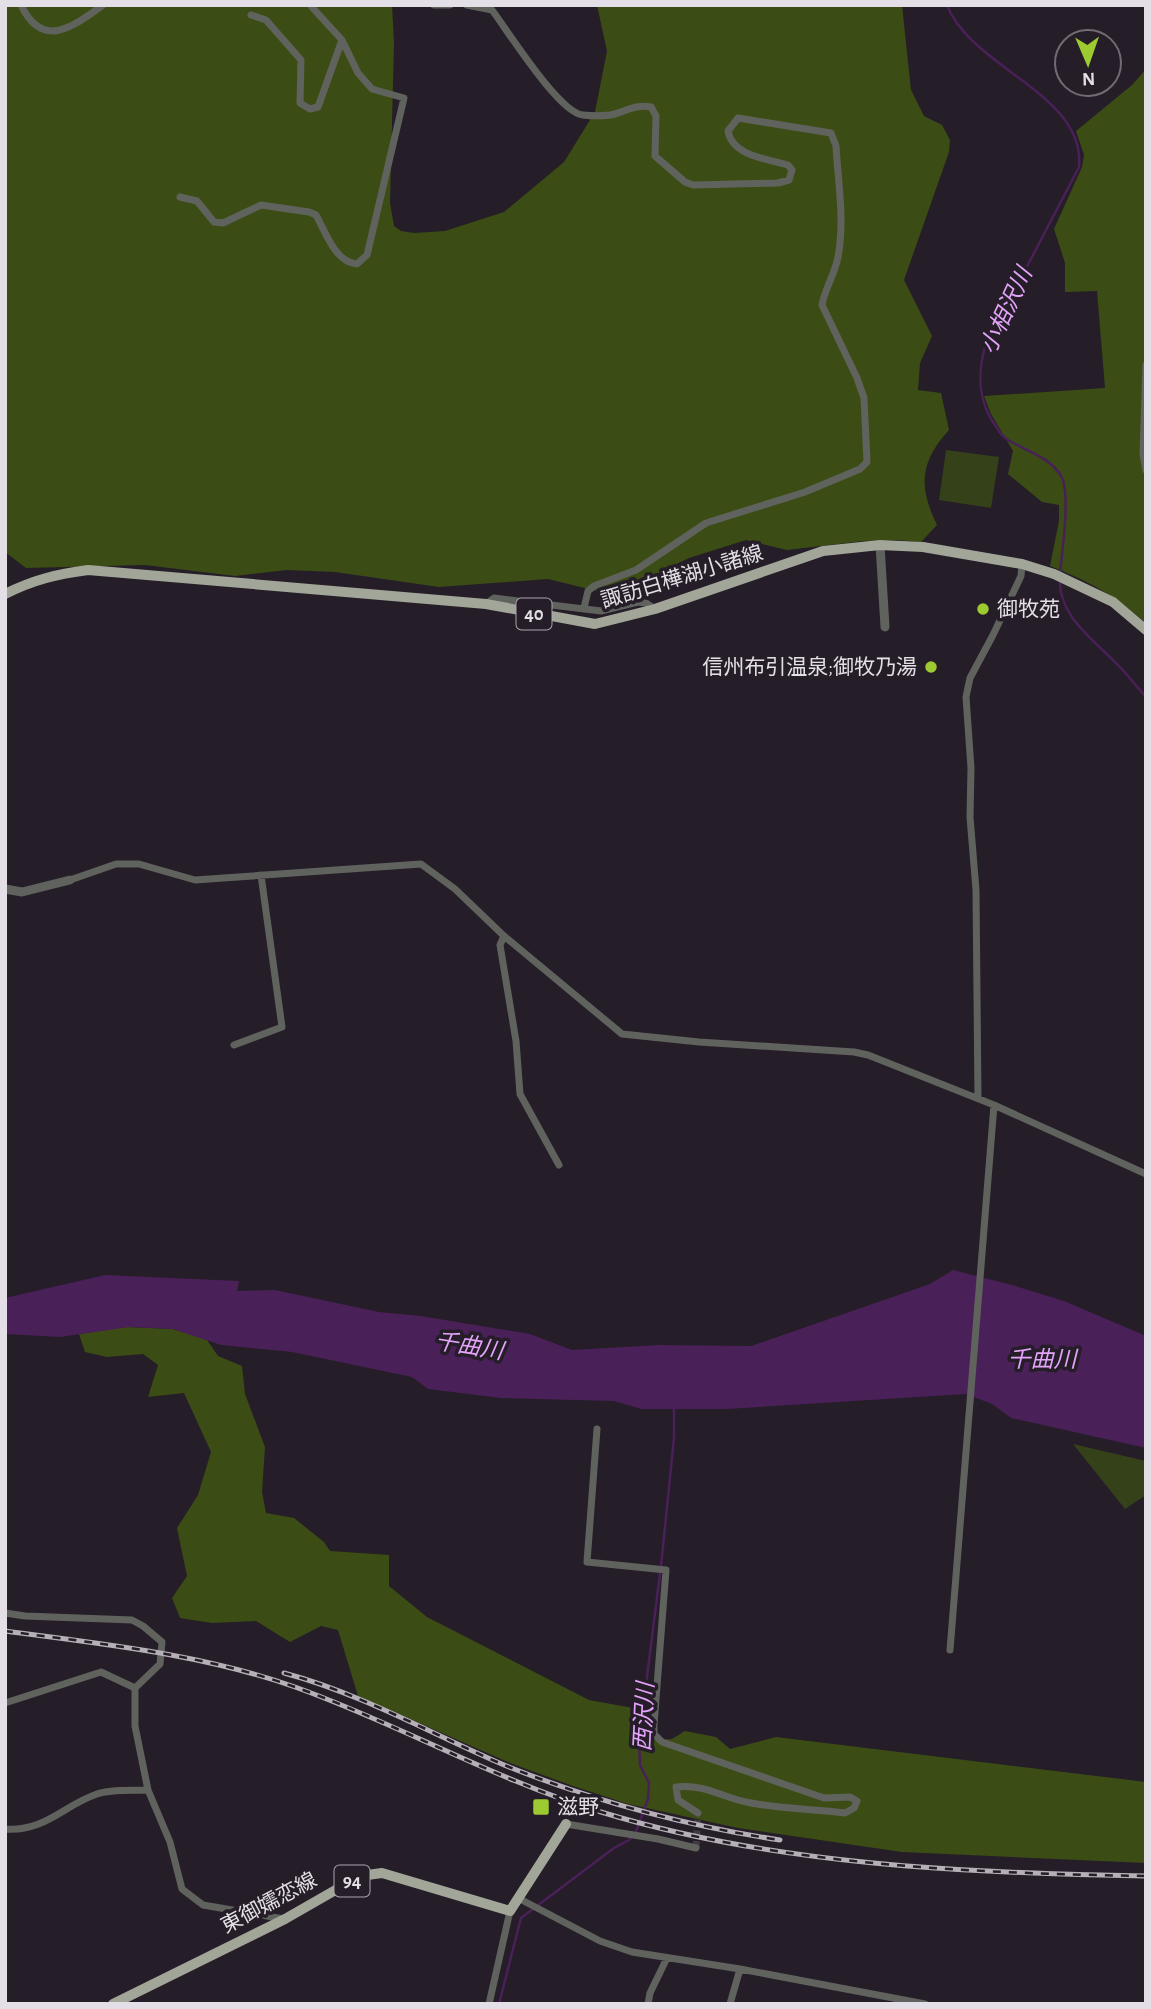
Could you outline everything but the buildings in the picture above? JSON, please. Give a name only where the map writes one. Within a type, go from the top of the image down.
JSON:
[{"type":"main road","name":"諏訪白樺湖小諸線","points":[[5,594],[34,580],[88,570],[486,604],[595,624],[655,609],[823,551],[880,545],[923,547],[1022,564],[1054,574],[1114,602],[1146,630]]},
{"type":"main road","points":[[510,1911],[566,1824]]},
{"type":"main road","name":"東御嬬恋線","points":[[113,2004],[285,1919],[360,1876],[382,1873],[510,1911]]},
{"type":"street","points":[[21,5],[25,14],[37,25],[51,31],[65,31],[103,5]]},
{"type":"street","points":[[180,197],[197,201],[214,222],[223,223],[261,205],[309,212],[316,215],[339,257],[347,263],[357,264],[367,255],[404,98],[372,89],[358,73],[342,40],[310,5]]},
{"type":"street","points":[[434,5],[450,5]]},
{"type":"street","points":[[467,5],[492,10],[567,108],[578,114],[608,115],[640,105],[651,107],[656,116],[655,156],[685,182],[693,185],[752,185],[789,180],[792,170],[788,165],[737,149],[730,140],[728,131],[738,118],[831,132],[836,146],[841,237],[837,262],[824,292],[822,305],[864,398],[867,462],[860,469],[805,492],[706,523],[636,570],[594,586],[587,592],[584,608]]},
{"type":"street","points":[[251,15],[266,20],[301,60],[300,103],[310,109],[318,107],[342,40]]},
{"type":"street","points":[[1146,365],[1143,454],[1146,470]]},
{"type":"street","points":[[880,545],[885,627]]},
{"type":"street","points":[[978,1098],[976,890],[970,817],[971,768],[966,697],[970,678],[1020,576],[1022,564]]},
{"type":"street","points":[[486,604],[495,598],[601,611],[638,602],[646,603],[655,609]]},
{"type":"street","points":[[5,889],[22,892],[123,864],[139,864],[195,880],[421,864],[455,889],[504,936],[622,1034],[867,1055],[978,1098],[1146,1174]]},
{"type":"street","points":[[234,1045],[282,1027],[261,875]]},
{"type":"street","points":[[504,936],[500,945],[516,1041],[520,1094],[559,1165]]},
{"type":"street","points":[[950,1650],[994,1105]]},
{"type":"street","points":[[597,1429],[587,1562],[666,1570],[654,1725],[657,1738],[824,1798],[850,1797],[857,1801],[854,1808],[845,1813],[749,1803],[705,1788],[688,1785],[676,1787],[678,1800],[698,1813]]},
{"type":"street","points":[[5,1613],[132,1620],[162,1642],[160,1664],[135,1688],[135,1726],[148,1790],[170,1842],[182,1889],[203,1905],[285,1919]]},
{"type":"street","points":[[5,1703],[101,1672],[135,1688]]},
{"type":"street","points":[[5,1829],[21,1830],[34,1826],[101,1792],[148,1790]]},
{"type":"street","points":[[566,1824],[696,1848]]},
{"type":"street","points":[[518,1898],[611,1946],[632,1952],[740,1969],[925,2004]]},
{"type":"street","points":[[489,2004],[510,1911]]},
{"type":"street","points":[[648,2004],[650,1993],[667,1958]]},
{"type":"street","points":[[730,2004],[740,1969]]},
{"type":"green space","points":[[5,5],[392,5],[394,43],[390,203],[394,226],[401,231],[414,233],[445,231],[504,212],[564,162],[595,112],[607,51],[597,5],[902,5],[911,90],[924,116],[942,125],[950,140],[949,152],[904,280],[932,336],[920,363],[918,390],[941,393],[949,430],[932,453],[925,475],[927,498],[937,525],[921,542],[863,541],[787,550],[746,540],[689,558],[613,595],[548,579],[439,587],[335,572],[287,570],[235,576],[145,565],[26,568],[5,552]]},
{"type":"green space","points":[[1146,69],[1146,623],[1101,590],[1050,566],[1059,521],[1059,505],[1042,502],[1008,474],[1013,451],[991,414],[984,396],[1105,388],[1097,291],[1065,292],[1065,263],[1054,229],[1082,167],[1084,155],[1076,131],[1116,98],[1123,98],[1123,92]]},
{"type":"green space","points":[[946,450],[999,457],[991,508],[939,500]]},
{"type":"green space","points":[[126,1327],[173,1329],[207,1340],[218,1356],[242,1366],[245,1394],[265,1447],[262,1492],[266,1513],[294,1518],[324,1542],[330,1551],[389,1555],[389,1586],[427,1617],[589,1700],[633,1708],[651,1706],[648,1729],[653,1740],[672,1739],[685,1731],[716,1737],[730,1749],[776,1737],[1146,1782],[1146,1863],[902,1852],[738,1828],[628,1804],[510,1763],[358,1696],[338,1630],[321,1626],[290,1642],[256,1621],[212,1623],[180,1618],[172,1598],[187,1576],[177,1528],[198,1495],[211,1452],[184,1393],[148,1397],[158,1365],[143,1354],[107,1357],[85,1352],[79,1334]]},
{"type":"green space","points":[[1073,1444],[1146,1461],[1146,1495],[1125,1509]]},
{"type":"water","name":"千曲川","points":[[953,1270],[1064,1301],[1146,1336],[1146,1448],[1011,1418],[992,1404],[966,1394],[727,1409],[641,1409],[614,1401],[501,1398],[428,1389],[412,1377],[292,1352],[221,1345],[173,1329],[129,1327],[60,1337],[5,1334],[5,1298],[105,1275],[239,1281],[237,1291],[275,1290],[379,1312],[530,1334],[572,1350],[658,1345],[751,1346],[930,1284]]},
{"type":"waterway","name":"小相沢川","points":[[947,5],[960,27],[979,47],[1047,100],[1065,120],[1076,142],[1079,167],[985,347],[980,379],[986,409],[1002,435],[1044,459],[1061,476],[1066,508],[1060,573]]},
{"type":"waterway","name":"小相沢川","points":[[1060,579],[1061,592],[1071,616],[1146,697]]},
{"type":"waterway","name":"西沢川","points":[[499,2004],[521,1918],[614,1848],[629,1840],[635,1834],[648,1799],[649,1783],[640,1765],[639,1740],[661,1566],[674,1438],[674,1406]]},
{"type":"tunnel","points":[[696,1848],[698,1813]]},
{"type":"railway","points":[[5,1631],[188,1658],[260,1676],[334,1702],[562,1799],[667,1830],[734,1844],[871,1863],[1009,1872],[1146,1876]]},
{"type":"railway","points":[[284,1673],[342,1692],[509,1767],[575,1791],[677,1820],[780,1840]]},
{"type":"place","name":"御牧苑","points":[[983,609]]},
{"type":"place","name":"信州布引温泉;御牧乃湯","points":[[931,667]]},
{"type":"place","name":"滋野","points":[[541,1807]]}]
